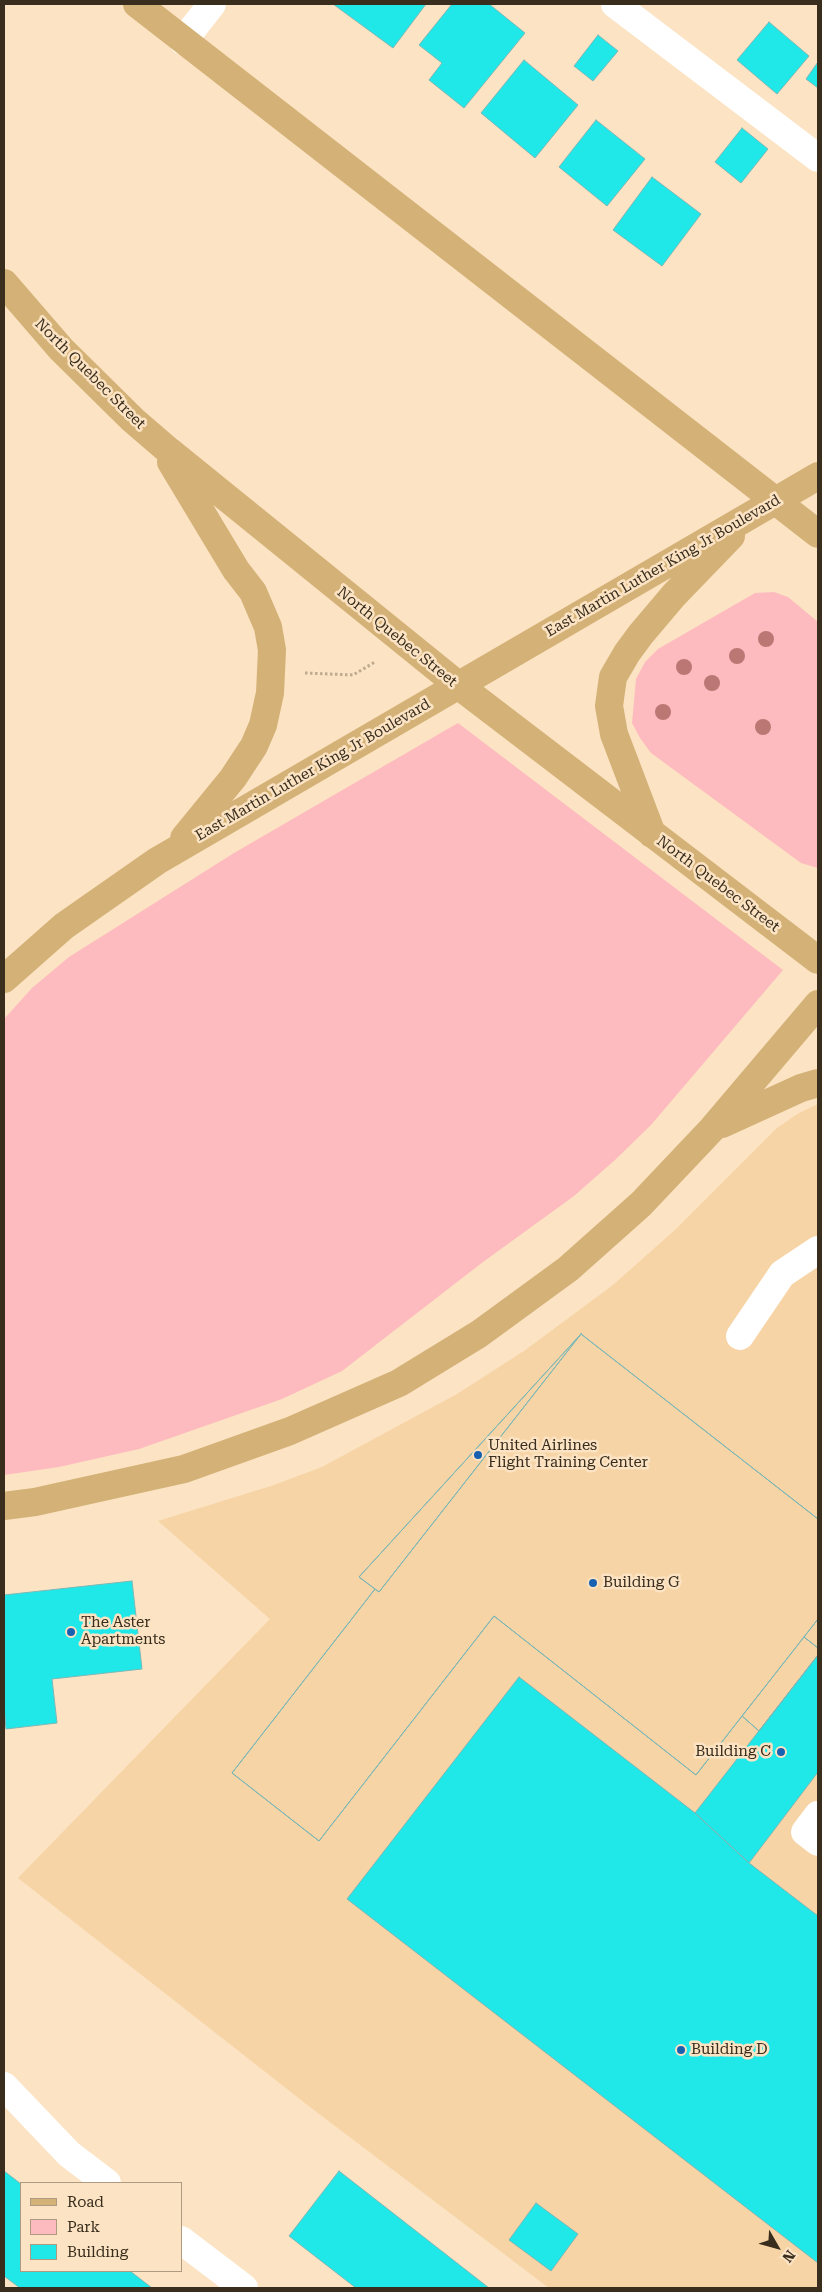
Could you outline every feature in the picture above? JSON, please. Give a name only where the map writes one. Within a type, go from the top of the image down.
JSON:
[{"type":"main road","points":[[137,4],[765,505],[818,534]]},
{"type":"main road","name":"North Quebec Street","points":[[4,283],[61,349],[160,443],[458,685],[818,960]]},
{"type":"main road","points":[[160,443],[236,570],[253,592],[268,627],[272,650],[270,693],[263,724],[254,746],[233,778],[172,853]]},
{"type":"main road","name":"East Martin Luther King Jr Boulevard","points":[[4,979],[64,926],[172,853],[765,505],[818,476]]},
{"type":"main road","points":[[652,834],[614,734],[609,706],[613,677],[631,647],[674,594],[765,505]]},
{"type":"main road","points":[[4,1506],[35,1502],[184,1470],[290,1431],[400,1383],[479,1334],[568,1269],[641,1204],[712,1129],[818,1004]]},
{"type":"main road","points":[[712,1129],[801,1088],[818,1083]]},
{"type":"street","points":[[183,41],[212,4]]},
{"type":"street","points":[[615,4],[818,158]]},
{"type":"street","points":[[740,1336],[782,1274],[818,1250]]},
{"type":"street","points":[[818,1815],[805,1832],[818,1842]]},
{"type":"street","points":[[4,2086],[69,2154],[106,2182]]},
{"type":"street","points":[[182,2241],[244,2288]]},
{"type":"path","points":[[304,673],[353,675],[376,662]]},
{"type":"shaded area","name":"United Airlines Flight Training Center","points":[[818,1104],[818,2288],[549,2288],[310,2107],[18,1878],[270,1619],[158,1521],[274,1485],[322,1467],[457,1394],[524,1351],[613,1285],[676,1229],[777,1128],[799,1113]]},
{"type":"green space","points":[[774,592],[788,597],[818,622],[818,868],[801,863],[651,753],[632,723],[636,679],[645,662],[658,649],[755,593]]},
{"type":"green space","points":[[458,723],[783,970],[651,1125],[615,1160],[574,1196],[483,1262],[342,1371],[282,1399],[139,1449],[59,1467],[4,1475],[4,1019],[32,988],[69,957],[234,853]]},
{"type":"building","points":[[333,4],[426,4],[393,48]]},
{"type":"building","points":[[452,4],[489,4],[525,33],[464,108],[429,80],[442,63],[419,45]]},
{"type":"building","points":[[769,22],[809,56],[777,94],[737,60]]},
{"type":"building","points":[[598,35],[618,51],[593,81],[574,66]]},
{"type":"building","points":[[524,60],[578,105],[535,158],[481,113]]},
{"type":"building","points":[[818,62],[818,88],[806,79]]},
{"type":"building","points":[[596,120],[645,159],[607,206],[559,167]]},
{"type":"building","points":[[742,128],[768,149],[741,183],[715,162]]},
{"type":"building","points":[[652,177],[701,214],[662,266],[613,230]]},
{"type":"building","name":"United Airlines Flight Training Center","points":[[581,1334],[379,1592],[359,1577]]},
{"type":"building","name":"Building G","points":[[581,1334],[818,1519],[818,1619],[696,1775],[494,1616],[319,1841],[232,1773],[375,1589],[379,1592]]},
{"type":"building","name":"Building G","points":[[581,1334],[818,1519],[818,1619],[804,1637],[818,1648],[818,1655],[759,1731],[742,1716],[696,1775],[494,1616],[319,1841],[232,1773],[375,1589],[359,1577]]},
{"type":"building","name":"The Aster Apartments","points":[[132,1581],[142,1669],[52,1679],[57,1723],[6,1729],[4,1706],[4,1595]]},
{"type":"building","points":[[804,1637],[818,1648],[818,1655],[759,1731],[742,1716]]},
{"type":"building","name":"Building C","points":[[818,1655],[818,1772],[749,1863],[695,1813]]},
{"type":"building","name":"Building D","points":[[519,1677],[695,1813],[749,1863],[818,1916],[818,2263],[347,1899]]},
{"type":"building","points":[[4,2171],[20,2183],[20,2272],[131,2272],[152,2288],[20,2288],[4,2276]]},
{"type":"building","points":[[339,2171],[489,2288],[356,2288],[289,2236]]},
{"type":"building","points":[[536,2203],[578,2234],[551,2271],[509,2240]]},
{"type":"place","name":"United Airlines Flight Training Center","points":[[478,1455]]},
{"type":"place","name":"Building G","points":[[593,1583]]},
{"type":"place","name":"The Aster Apartments","points":[[71,1632]]},
{"type":"place","name":"Building C","points":[[781,1752]]},
{"type":"place","name":"Building D","points":[[681,2050]]}]
